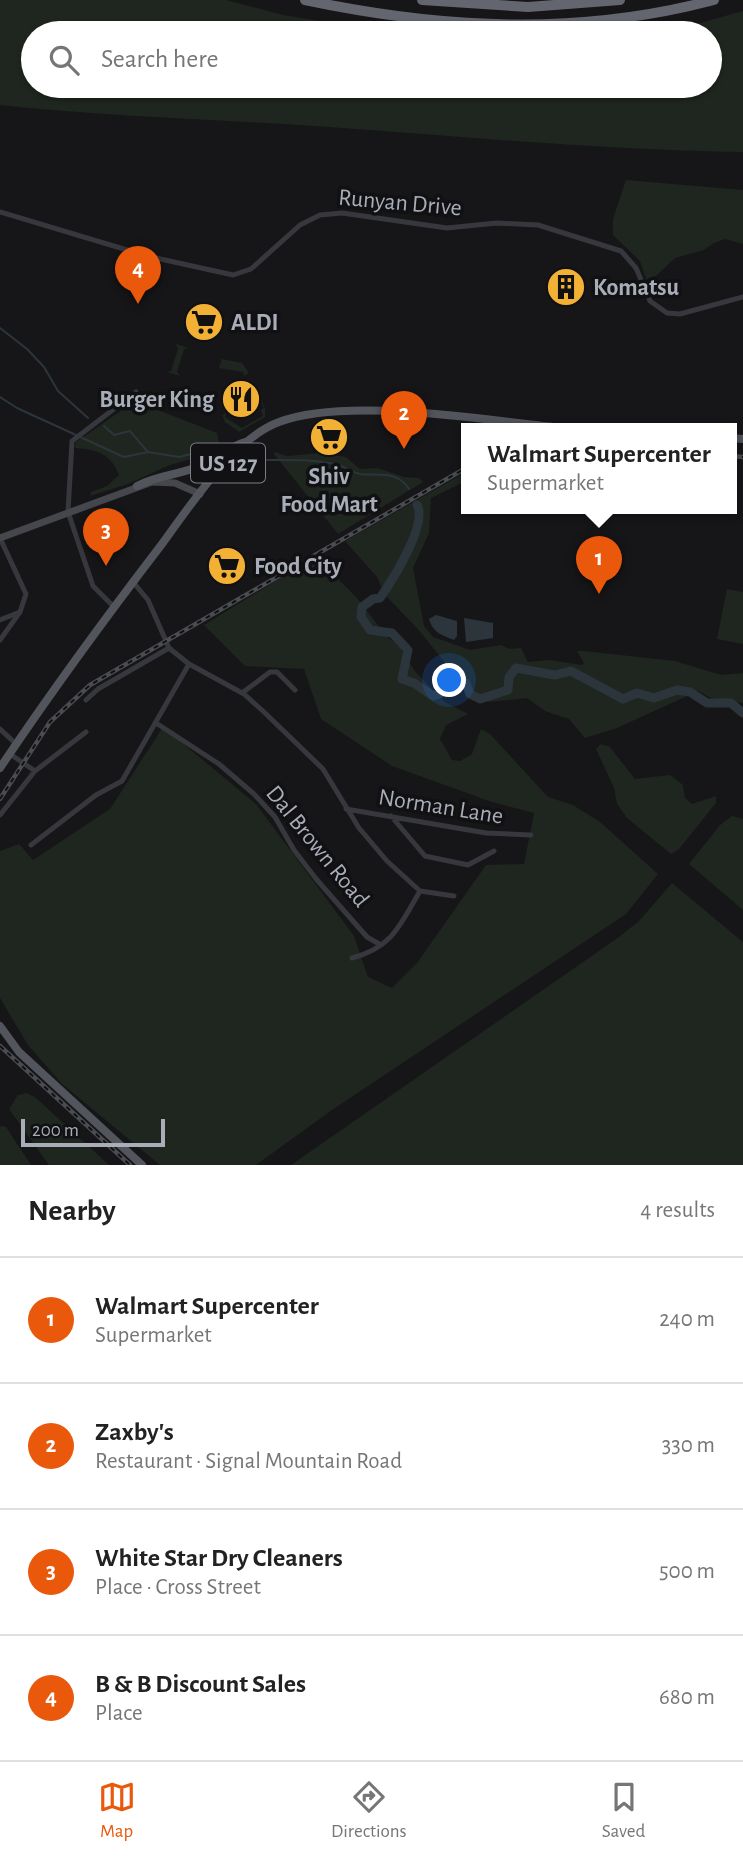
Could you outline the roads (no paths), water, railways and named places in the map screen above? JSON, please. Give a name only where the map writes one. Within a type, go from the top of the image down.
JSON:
[{"type":"highway","points":[[305,0],[420,21]]},
{"type":"highway","points":[[422,0],[528,7],[620,0]]},
{"type":"highway","points":[[598,21],[714,0]]},
{"type":"main road","name":"US 127","points":[[0,768],[132,582],[200,494],[248,441],[278,422],[324,411],[437,416],[511,423]]},
{"type":"main road","points":[[0,538],[161,475],[200,466],[229,446],[248,441]]},
{"type":"main road","points":[[137,486],[163,481],[200,494]]},
{"type":"main road","points":[[0,1026],[19,1052],[142,1165]]},
{"type":"street","name":"Runyan Drive","points":[[0,212],[147,256],[233,275],[251,269],[300,225],[320,215],[342,213],[447,228],[497,223],[538,225],[621,251],[636,268],[650,301],[667,313],[680,314],[743,297]]},
{"type":"street","points":[[114,607],[93,586],[68,512],[72,440],[136,392]]},
{"type":"street","points":[[0,538],[26,594],[20,612],[0,640]]},
{"type":"street","points":[[132,582],[148,600],[169,648],[189,664],[242,693],[323,769],[346,810],[387,861],[420,891],[454,896]]},
{"type":"street","points":[[0,620],[20,612]]},
{"type":"street","points":[[86,700],[98,689],[169,648]]},
{"type":"street","points":[[31,845],[96,795],[122,781],[189,664]]},
{"type":"street","points":[[242,693],[270,672],[277,672],[295,690]]},
{"type":"street","name":"Dal Brown Road","points":[[156,723],[219,764],[254,794],[275,817],[317,880],[367,937],[381,945]]},
{"type":"street","points":[[0,729],[16,744]]},
{"type":"street","points":[[0,815],[35,771],[86,732]]},
{"type":"street","points":[[10,754],[35,771]]},
{"type":"street","name":"Norman Lane","points":[[346,810],[486,833],[531,835]]},
{"type":"street","points":[[391,816],[425,856],[468,865],[494,851]]},
{"type":"street","points":[[352,958],[374,952],[393,936],[420,891]]},
{"type":"waterway","points":[[0,328],[27,349],[44,367],[58,391],[88,418]]},
{"type":"waterway","points":[[0,397],[17,408],[124,457],[148,452],[179,457],[206,450]]},
{"type":"waterway","points":[[104,426],[114,435],[130,431],[147,451]]},
{"type":"waterway","points":[[258,460],[325,462],[360,474],[393,476],[409,489]]},
{"type":"waterway","points":[[417,505],[418,525],[407,552],[380,598],[373,599],[362,607],[361,617],[370,630],[392,633],[408,650],[402,679],[414,683],[433,696],[440,694],[451,680],[466,683],[470,694],[480,699],[508,690],[509,677],[516,668],[555,675],[571,671],[623,699],[637,693],[654,698],[677,690],[690,692],[707,703],[731,703],[743,713]]},
{"type":"railway","points":[[737,456],[743,457]]},
{"type":"railway","points":[[0,799],[50,722],[90,685],[461,471]]},
{"type":"railway","points":[[0,1046],[130,1165]]},
{"type":"place","name":"Komatsu","points":[[566,287]]},
{"type":"place","name":"B & B Discount Sales","points":[[138,304]]},
{"type":"place","name":"ALDI","points":[[204,322]]},
{"type":"place","name":"Burger King","points":[[241,399]]},
{"type":"place","name":"Shiv Food Mart","points":[[329,437]]},
{"type":"place","name":"Zaxby's","points":[[404,449]]},
{"type":"place","name":"White Star Dry Cleaners","points":[[106,566]]},
{"type":"place","name":"Food City","points":[[227,566]]},
{"type":"place","name":"Walmart Supercenter","points":[[599,594]]}]
